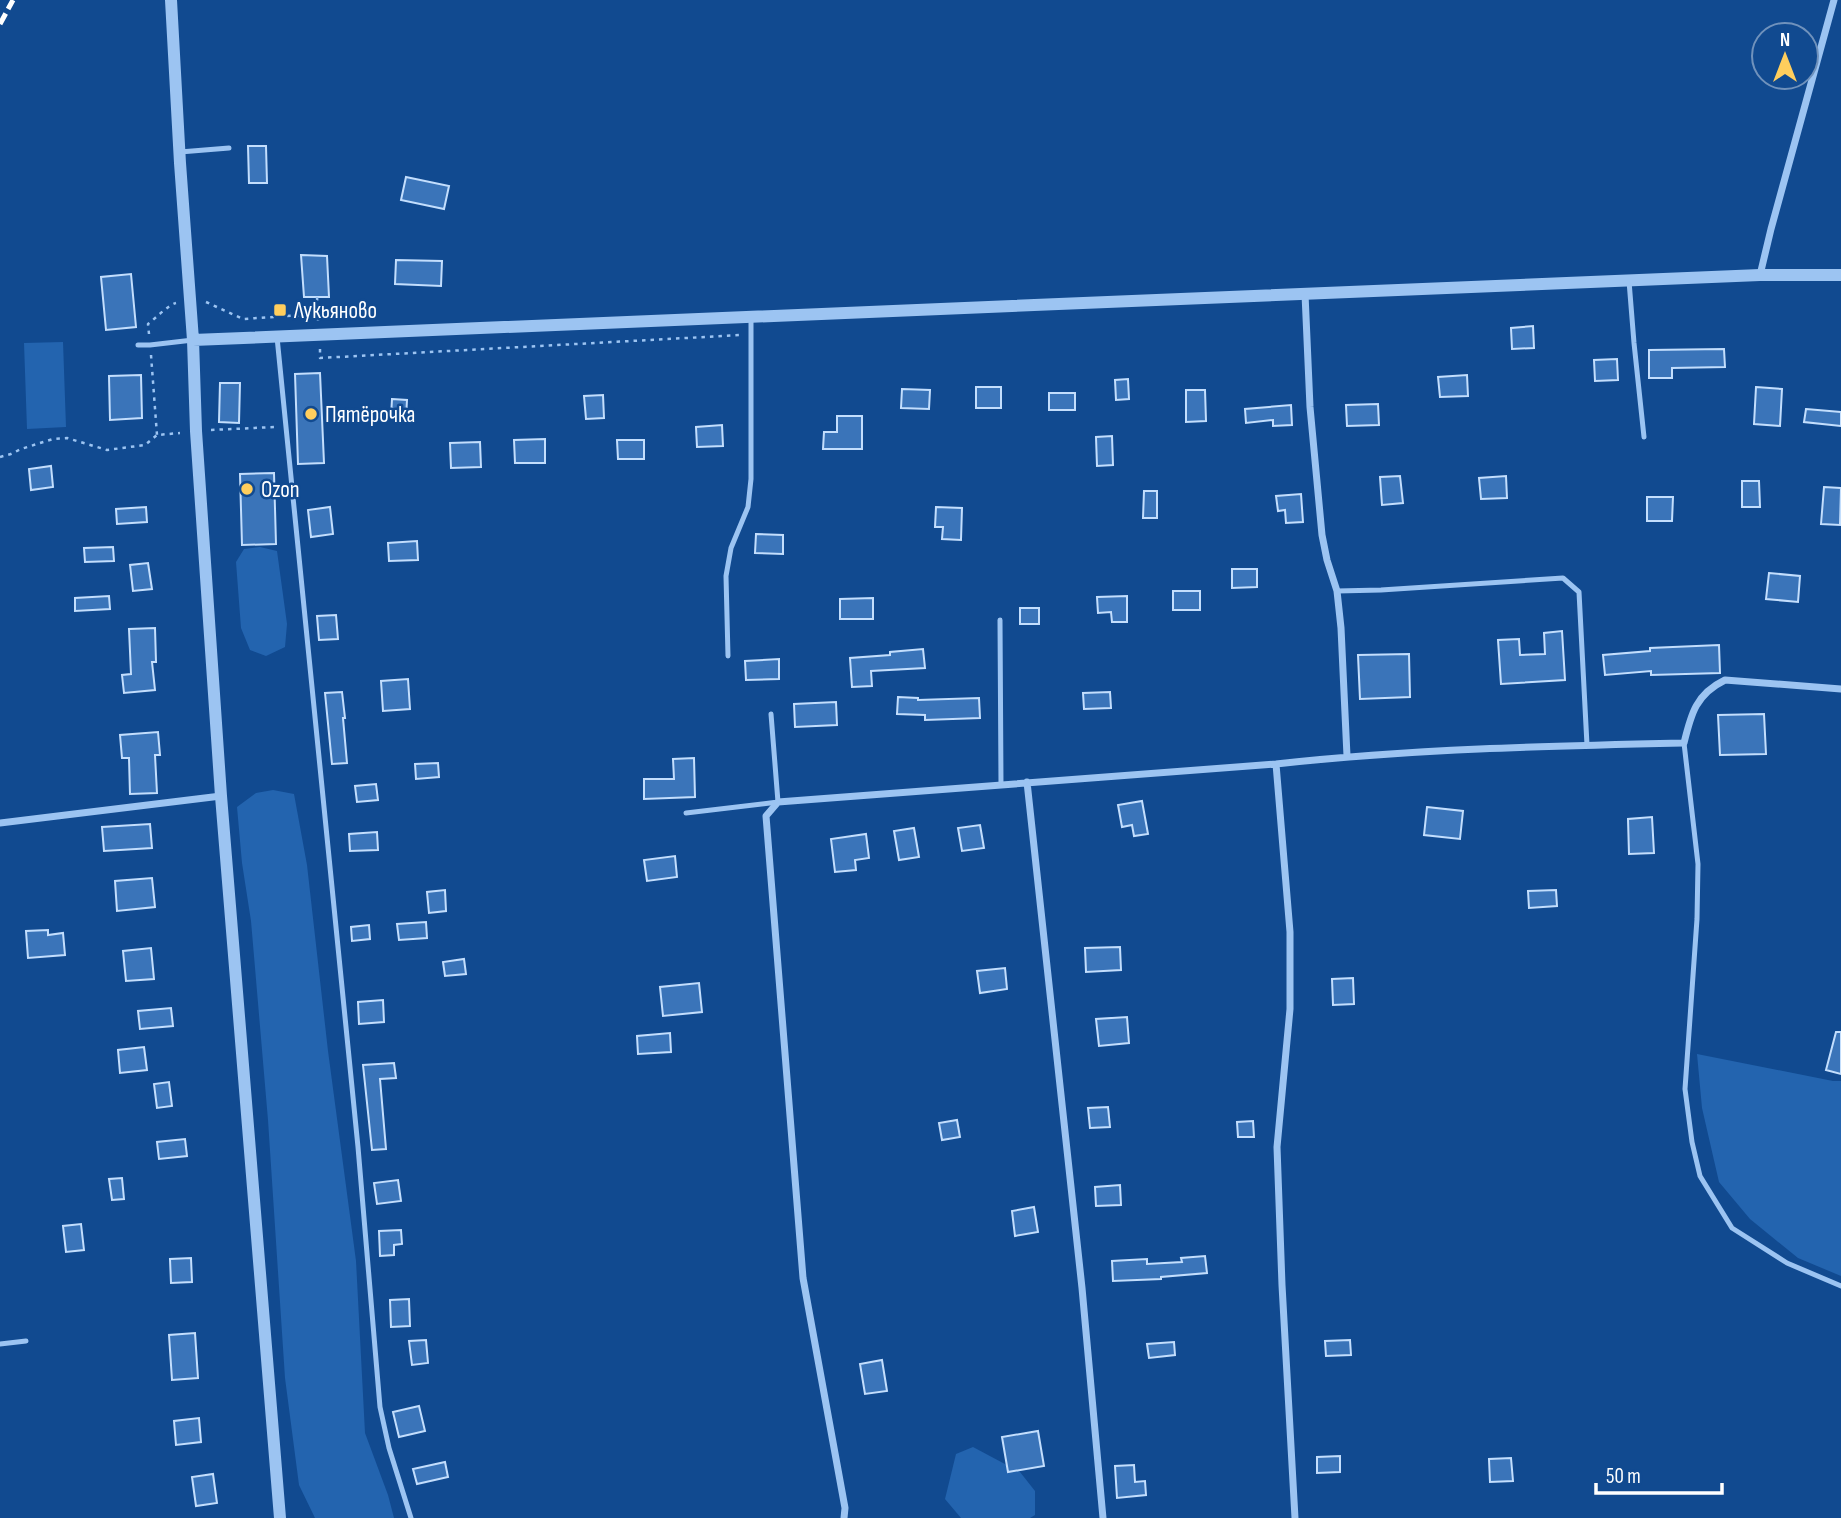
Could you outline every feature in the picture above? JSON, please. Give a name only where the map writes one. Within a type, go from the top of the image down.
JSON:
[{"type":"street","points":[[171,0],[193,340],[196,431],[222,796],[280,1518]]},
{"type":"street","points":[[1760,275],[1834,0]]},
{"type":"street","points":[[193,340],[1760,275],[1841,275]]},
{"type":"street","points":[[1306,294],[1310,407],[1322,535],[1337,591],[1341,628],[1347,756]]},
{"type":"street","points":[[844,1518],[845,1508],[803,1278],[766,816],[778,802],[1276,764],[1347,756],[1684,743],[1692,712],[1711,687],[1725,680],[1841,690]]},
{"type":"street","points":[[1276,764],[1290,932],[1290,1010],[1276,1147],[1295,1518]]},
{"type":"street","points":[[1027,782],[1082,1288],[1103,1518]]},
{"type":"street","points":[[0,823],[222,796]]},
{"type":"lane","points":[[179,152],[229,148]]},
{"type":"lane","points":[[1629,281],[1644,437]]},
{"type":"lane","points":[[727,656],[726,576],[731,548],[748,507],[751,479],[751,317]]},
{"type":"lane","points":[[277,337],[358,1146],[380,1407],[389,1448],[411,1518]]},
{"type":"lane","points":[[138,345],[193,340]]},
{"type":"lane","points":[[1337,591],[1563,578],[1579,592],[1587,745]]},
{"type":"lane","points":[[1000,620],[1001,784]]},
{"type":"lane","points":[[686,813],[778,802],[771,714]]},
{"type":"lane","points":[[1684,743],[1698,864],[1697,919],[1685,1089],[1692,1142],[1700,1176],[1732,1228],[1787,1263],[1841,1286]]},
{"type":"lane","points":[[0,1344],[26,1341]]},
{"type":"path","points":[[317,297],[318,314]]},
{"type":"path","points":[[215,430],[285,426]]},
{"type":"path","points":[[0,457],[53,439],[67,438],[107,450],[145,445],[157,435],[196,431]]},
{"type":"shaded area","points":[[63,342],[66,427],[27,429],[24,343]]},
{"type":"shaded area","points":[[260,547],[277,551],[287,624],[285,647],[266,656],[250,650],[241,628],[236,562],[244,549]]},
{"type":"shaded area","points":[[273,790],[294,794],[307,865],[356,1261],[365,1433],[394,1518],[315,1518],[299,1485],[285,1378],[268,1120],[251,921],[237,807],[256,793]]},
{"type":"shaded area","points":[[1697,1054],[1841,1081],[1841,1276],[1798,1258],[1750,1219],[1719,1182],[1702,1108]]},
{"type":"shaded area","points":[[973,1447],[1020,1472],[1035,1491],[1035,1515],[1030,1518],[961,1518],[945,1499],[956,1454]]},
{"type":"building","points":[[248,146],[266,146],[267,183],[249,183]]},
{"type":"building","points":[[406,177],[449,186],[444,209],[401,200]]},
{"type":"building","points":[[301,255],[327,256],[329,297],[304,297]]},
{"type":"building","points":[[396,260],[442,261],[441,286],[395,284]]},
{"type":"building","points":[[131,274],[136,327],[106,330],[101,277]]},
{"type":"building","points":[[1533,326],[1534,348],[1512,349],[1511,328]]},
{"type":"building","points":[[1724,349],[1725,367],[1672,368],[1672,378],[1649,378],[1649,350]]},
{"type":"building","points":[[1617,359],[1618,380],[1595,381],[1594,360]]},
{"type":"building","points":[[320,373],[324,463],[298,464],[295,374]]},
{"type":"building","points":[[141,375],[142,418],[110,420],[109,376]]},
{"type":"building","points":[[1467,375],[1468,396],[1440,397],[1438,377]]},
{"type":"building","points":[[1128,379],[1129,399],[1116,400],[1115,380]]},
{"type":"building","points":[[220,383],[240,383],[239,423],[219,422]]},
{"type":"building","points":[[976,387],[1001,387],[1001,408],[976,408]]},
{"type":"building","points":[[1756,387],[1782,389],[1780,426],[1754,424]]},
{"type":"building","points":[[902,389],[930,390],[929,409],[901,408]]},
{"type":"building","points":[[1186,390],[1205,390],[1206,421],[1186,422]]},
{"type":"building","points":[[1049,393],[1075,393],[1075,410],[1049,410]]},
{"type":"building","points":[[603,395],[604,418],[586,419],[584,396]]},
{"type":"building","points":[[392,399],[407,400],[406,418],[391,417]]},
{"type":"building","points":[[1378,404],[1379,425],[1347,426],[1346,405]]},
{"type":"building","points":[[1291,405],[1292,425],[1273,426],[1273,420],[1246,423],[1245,409]]},
{"type":"building","points":[[1806,409],[1841,412],[1841,426],[1804,422]]},
{"type":"building","points":[[837,416],[862,416],[862,449],[823,449],[824,432],[837,432]]},
{"type":"building","points":[[722,425],[723,446],[697,447],[696,427]]},
{"type":"building","points":[[1112,436],[1113,465],[1097,466],[1096,437]]},
{"type":"building","points":[[545,439],[545,463],[515,463],[514,440]]},
{"type":"building","points":[[617,440],[644,440],[644,459],[618,459]]},
{"type":"building","points":[[480,442],[481,467],[451,468],[450,443]]},
{"type":"building","points":[[51,466],[53,487],[31,490],[29,469]]},
{"type":"building","points":[[274,473],[276,544],[242,545],[240,474]]},
{"type":"building","points":[[1400,476],[1403,503],[1382,505],[1380,477]]},
{"type":"building","points":[[1506,476],[1507,498],[1481,499],[1479,478]]},
{"type":"building","points":[[1742,481],[1759,481],[1760,507],[1742,507]]},
{"type":"building","points":[[1824,487],[1841,488],[1840,525],[1821,524]]},
{"type":"building","points":[[1144,491],[1157,491],[1157,518],[1143,518]]},
{"type":"building","points":[[1301,494],[1303,522],[1286,523],[1285,510],[1278,511],[1276,496]]},
{"type":"building","points":[[1647,497],[1673,497],[1672,521],[1647,521]]},
{"type":"building","points":[[146,507],[147,522],[117,524],[116,509]]},
{"type":"building","points":[[330,507],[333,534],[311,537],[308,510]]},
{"type":"building","points":[[936,507],[962,508],[961,540],[942,539],[943,527],[935,527]]},
{"type":"building","points":[[756,534],[783,535],[783,554],[755,553]]},
{"type":"building","points":[[417,541],[418,560],[389,561],[388,543]]},
{"type":"building","points":[[113,547],[114,561],[85,562],[84,548]]},
{"type":"building","points":[[148,563],[152,589],[133,591],[130,565]]},
{"type":"building","points":[[1232,569],[1257,569],[1257,587],[1232,588]]},
{"type":"building","points":[[1769,573],[1800,576],[1798,602],[1766,599]]},
{"type":"building","points":[[1173,591],[1200,591],[1200,610],[1173,610]]},
{"type":"building","points":[[109,596],[110,609],[75,611],[75,598]]},
{"type":"building","points":[[1127,596],[1127,622],[1112,622],[1111,612],[1098,613],[1097,597]]},
{"type":"building","points":[[873,598],[873,619],[840,619],[840,599]]},
{"type":"building","points":[[1020,608],[1039,608],[1039,624],[1020,624]]},
{"type":"building","points":[[336,615],[338,639],[319,640],[317,616]]},
{"type":"building","points":[[155,628],[156,662],[152,662],[155,690],[124,693],[122,675],[131,674],[129,629]]},
{"type":"building","points":[[1562,631],[1565,680],[1501,684],[1498,640],[1519,639],[1520,655],[1545,654],[1544,633]]},
{"type":"building","points":[[1719,645],[1720,673],[1651,675],[1651,671],[1605,675],[1603,655],[1650,651],[1650,648]]},
{"type":"building","points":[[923,649],[925,668],[871,671],[872,686],[852,687],[850,658]]},
{"type":"building","points":[[1409,654],[1410,697],[1360,699],[1358,655]]},
{"type":"building","points":[[779,659],[779,679],[746,680],[745,661]]},
{"type":"building","points":[[408,679],[410,709],[383,711],[381,681]]},
{"type":"building","points":[[342,692],[347,763],[332,764],[325,693]]},
{"type":"building","points":[[1110,692],[1111,708],[1084,709],[1083,693]]},
{"type":"building","points":[[898,697],[918,700],[979,698],[980,718],[925,720],[925,715],[897,714]]},
{"type":"building","points":[[836,702],[837,725],[795,727],[794,704]]},
{"type":"building","points":[[1764,714],[1766,754],[1720,755],[1718,715]]},
{"type":"building","points":[[158,732],[160,755],[155,755],[157,793],[130,794],[129,758],[122,758],[120,735]]},
{"type":"building","points":[[694,758],[695,797],[644,799],[644,779],[674,779],[673,759]]},
{"type":"building","points":[[438,763],[439,777],[416,779],[415,764]]},
{"type":"building","points":[[376,784],[378,800],[357,802],[355,786]]},
{"type":"building","points":[[1142,801],[1148,834],[1134,836],[1132,825],[1122,827],[1118,805]]},
{"type":"building","points":[[1427,807],[1463,811],[1460,839],[1424,835]]},
{"type":"building","points":[[1652,817],[1654,853],[1629,854],[1628,819]]},
{"type":"building","points":[[150,824],[152,848],[104,851],[102,827]]},
{"type":"building","points":[[980,825],[984,848],[962,851],[958,828]]},
{"type":"building","points":[[914,828],[919,857],[899,860],[894,831]]},
{"type":"building","points":[[377,832],[378,850],[350,851],[349,834]]},
{"type":"building","points":[[866,834],[869,858],[855,860],[856,870],[835,872],[831,839]]},
{"type":"building","points":[[675,856],[677,877],[647,881],[644,860]]},
{"type":"building","points":[[152,878],[155,907],[117,911],[115,881]]},
{"type":"building","points":[[445,890],[446,911],[429,913],[427,892]]},
{"type":"building","points":[[1556,890],[1557,906],[1529,908],[1528,891]]},
{"type":"building","points":[[426,922],[427,938],[399,940],[397,924]]},
{"type":"building","points":[[369,925],[370,939],[352,941],[351,927]]},
{"type":"building","points":[[48,930],[48,935],[63,933],[65,955],[28,958],[26,931]]},
{"type":"building","points":[[1120,947],[1121,970],[1086,972],[1085,948]]},
{"type":"building","points":[[151,948],[154,979],[126,981],[123,951]]},
{"type":"building","points":[[464,959],[466,974],[445,976],[443,962]]},
{"type":"building","points":[[1005,968],[1007,989],[980,993],[977,971]]},
{"type":"building","points":[[1353,978],[1354,1004],[1333,1005],[1332,979]]},
{"type":"building","points":[[699,983],[702,1012],[663,1016],[660,987]]},
{"type":"building","points":[[383,1000],[384,1022],[359,1024],[358,1002]]},
{"type":"building","points":[[171,1008],[173,1026],[140,1029],[138,1011]]},
{"type":"building","points":[[1127,1017],[1129,1043],[1099,1046],[1096,1019]]},
{"type":"building","points":[[1836,1032],[1841,1032],[1841,1074],[1826,1070]]},
{"type":"building","points":[[670,1033],[671,1052],[638,1054],[637,1036]]},
{"type":"building","points":[[144,1047],[147,1070],[120,1073],[118,1050]]},
{"type":"building","points":[[394,1063],[396,1078],[380,1079],[386,1149],[372,1150],[363,1065]]},
{"type":"building","points":[[169,1082],[172,1106],[157,1108],[154,1084]]},
{"type":"building","points":[[1108,1107],[1110,1127],[1090,1128],[1088,1108]]},
{"type":"building","points":[[957,1120],[960,1137],[942,1140],[939,1123]]},
{"type":"building","points":[[1253,1121],[1254,1137],[1238,1137],[1237,1122]]},
{"type":"building","points":[[185,1139],[187,1156],[159,1159],[157,1142]]},
{"type":"building","points":[[122,1178],[124,1199],[112,1200],[109,1179]]},
{"type":"building","points":[[398,1180],[401,1201],[377,1204],[374,1183]]},
{"type":"building","points":[[1120,1185],[1121,1205],[1096,1206],[1095,1187]]},
{"type":"building","points":[[1034,1207],[1038,1232],[1015,1236],[1012,1211]]},
{"type":"building","points":[[81,1224],[84,1250],[66,1252],[63,1226]]},
{"type":"building","points":[[401,1230],[402,1244],[394,1245],[394,1255],[380,1256],[379,1231]]},
{"type":"building","points":[[1205,1256],[1207,1273],[1113,1281],[1112,1261],[1147,1259],[1147,1264],[1182,1262],[1181,1258]]},
{"type":"building","points":[[191,1258],[192,1282],[171,1283],[170,1259]]},
{"type":"building","points":[[409,1299],[410,1326],[391,1327],[390,1300]]},
{"type":"building","points":[[195,1333],[198,1378],[172,1380],[169,1335]]},
{"type":"building","points":[[426,1340],[428,1363],[412,1365],[409,1341]]},
{"type":"building","points":[[1350,1340],[1351,1355],[1326,1356],[1325,1341]]},
{"type":"building","points":[[1174,1342],[1175,1355],[1149,1358],[1147,1344]]},
{"type":"building","points":[[882,1360],[887,1391],[865,1394],[860,1364]]},
{"type":"building","points":[[419,1406],[425,1431],[399,1437],[393,1412]]},
{"type":"building","points":[[199,1418],[201,1442],[176,1445],[174,1421]]},
{"type":"building","points":[[1038,1431],[1044,1466],[1008,1472],[1002,1437]]},
{"type":"building","points":[[1340,1456],[1340,1472],[1317,1473],[1317,1457]]},
{"type":"building","points":[[1511,1458],[1513,1481],[1490,1482],[1489,1459]]},
{"type":"building","points":[[445,1462],[448,1477],[417,1484],[413,1469]]},
{"type":"building","points":[[1134,1465],[1135,1482],[1145,1481],[1146,1495],[1117,1498],[1115,1466]]},
{"type":"building","points":[[213,1474],[217,1503],[196,1506],[192,1477]]},
{"type":"railway","points":[[0,24],[13,0]]},
{"type":"place","name":"Лукьяново","points":[[280,310]]},
{"type":"place","name":"Пятёрочка","points":[[311,414]]},
{"type":"place","name":"Ozon","points":[[247,489]]}]
